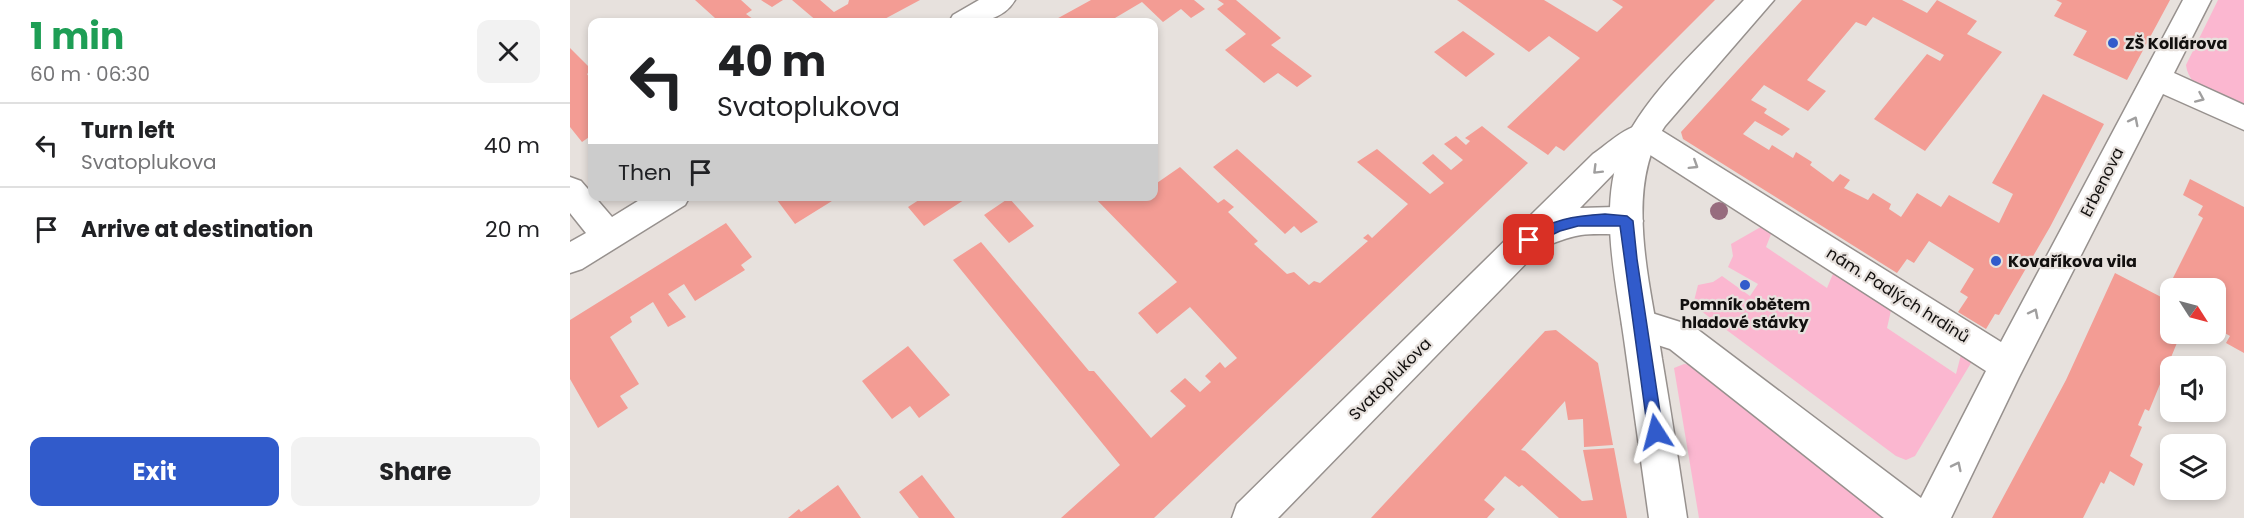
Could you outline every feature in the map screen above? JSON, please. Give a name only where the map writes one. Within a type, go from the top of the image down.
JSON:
[{"type":"street","points":[[970,18],[1001,0]]},
{"type":"street","name":"Svatoplukova","points":[[1529,240],[1557,225],[1605,219],[1627,221],[1629,184],[1635,155],[1643,135],[1666,103],[1760,0]]},
{"type":"street","name":"Erbenova","points":[[2007,365],[2197,0]]},
{"type":"street","points":[[2156,78],[2244,118]]},
{"type":"street","name":"Svatoplukova","points":[[1251,518],[1604,163],[1643,135]]},
{"type":"street","name":"nám. Padlých hrdinů","points":[[1643,135],[2007,365]]},
{"type":"street","points":[[570,190],[608,236]]},
{"type":"street","points":[[570,259],[666,201]]},
{"type":"street","points":[[1627,221],[1639,324],[1668,518]]},
{"type":"street","points":[[1639,324],[1681,337],[1915,518]]},
{"type":"street","points":[[1931,518],[2007,365]]},
{"type":"shaded area","points":[[2218,0],[2244,0],[2244,112],[2208,94],[2193,82],[2188,74],[2186,65]]},
{"type":"shaded area","points":[[1766,224],[1773,229],[1766,247],[1827,288],[1835,269],[1892,306],[1887,328],[1956,374],[1962,351],[1974,358],[1915,456],[1906,460],[1896,456],[1693,305],[1698,285],[1713,282],[1722,276],[1750,296],[1758,284],[1728,267],[1733,256],[1731,244]]},
{"type":"shaded area","points":[[1684,364],[1694,365],[1883,518],[1699,518],[1674,368]]},
{"type":"building","points":[[695,0],[741,0],[752,10],[746,14],[752,18],[715,18]]},
{"type":"building","points":[[761,0],[783,0],[772,7]]},
{"type":"building","points":[[792,0],[820,0],[834,12],[848,4],[849,0],[920,0],[886,18],[813,18]]},
{"type":"building","points":[[1091,0],[1194,0],[1205,9],[1191,18],[1181,9],[1163,22],[1142,2],[1115,18],[1058,18]]},
{"type":"building","points":[[1218,0],[1236,0],[1281,38],[1271,45],[1312,76],[1297,87],[1278,73],[1264,83],[1225,50],[1246,34],[1217,9],[1224,4]]},
{"type":"building","points":[[1457,0],[1544,0],[1597,32],[1623,7],[1612,0],[1715,0],[1564,151],[1556,146],[1548,155],[1507,127],[1580,58],[1549,36],[1529,52]]},
{"type":"building","points":[[1802,0],[1902,0],[1927,13],[1937,0],[1977,21],[1967,34],[2002,52],[1925,151],[1874,119],[1927,54],[1940,61],[1944,55],[1873,17],[1866,26],[1856,22],[1807,80],[1826,91],[1808,111],[1764,85],[1751,100],[1767,109],[1764,113],[1790,129],[1782,136],[1755,121],[1743,134],[1769,150],[1772,145],[1793,158],[1796,152],[1812,162],[1810,165],[1833,182],[1840,174],[1850,180],[1844,188],[1868,200],[1873,193],[1891,204],[1889,209],[1901,217],[1917,193],[1941,207],[1949,195],[1999,223],[2013,194],[1992,183],[2043,94],[2104,124],[2050,227],[1999,315],[1995,314],[1986,329],[1958,312],[1968,297],[1960,292],[1974,269],[1929,241],[1914,263],[1907,259],[1897,273],[1683,139],[1681,132]]},
{"type":"building","name":"ZŠ Kollárova","points":[[2056,0],[2170,0],[2127,80],[2073,55],[2087,31],[2054,16],[2062,3]]},
{"type":"building","points":[[1463,31],[1495,54],[1466,77],[1434,52]]},
{"type":"building","points":[[570,48],[588,66],[588,138],[582,142],[570,127]]},
{"type":"building","points":[[1482,126],[1528,163],[1154,518],[1061,518],[1120,465],[953,260],[981,242],[1089,371],[1094,371],[1151,438],[1186,406],[1170,391],[1185,378],[1200,392],[1211,382],[1205,376],[1220,362],[1225,368],[1237,358],[1190,307],[1157,334],[1138,313],[1177,282],[1098,201],[1158,201],[1158,182],[1180,167],[1218,203],[1224,199],[1234,207],[1228,212],[1258,241],[1254,244],[1287,274],[1294,272],[1309,285],[1314,281],[1320,283],[1368,241],[1363,238],[1368,234],[1372,238],[1408,204],[1357,162],[1377,149],[1430,194],[1444,183],[1422,163],[1433,154],[1451,170],[1463,160],[1444,144],[1456,136],[1466,145],[1470,141],[1465,138]]},
{"type":"building","points":[[1237,149],[1318,222],[1301,233],[1294,226],[1285,234],[1213,167]]},
{"type":"building","points":[[2190,179],[2244,207],[2244,353],[2226,343],[2230,336],[2226,334],[2226,278],[2173,278],[2203,218],[2198,215],[2203,206],[2183,195]]},
{"type":"building","points":[[778,201],[832,201],[795,224]]},
{"type":"building","points":[[917,201],[962,201],[924,226],[908,207]]},
{"type":"building","points":[[1005,201],[1012,201],[1034,226],[1009,243],[984,215]]},
{"type":"building","points":[[726,223],[752,257],[741,265],[745,270],[695,301],[684,284],[668,294],[686,317],[668,327],[653,302],[630,317],[632,322],[610,337],[639,384],[620,396],[628,408],[598,428],[570,379],[570,320]]},
{"type":"building","points":[[2115,273],[2160,296],[2160,344],[2176,344],[2172,356],[2160,356],[2160,384],[2149,411],[2145,409],[2138,425],[2142,427],[2130,456],[2143,464],[2134,486],[2110,471],[2104,484],[2101,482],[2083,518],[1992,518],[2066,380]]},
{"type":"building","points":[[1556,330],[1598,363],[1613,445],[1584,447],[1583,419],[1568,420],[1565,401],[1521,450],[1582,501],[1593,500],[1583,450],[1614,448],[1627,518],[1559,518],[1522,485],[1519,487],[1505,476],[1484,500],[1495,509],[1487,518],[1371,518],[1545,331]]},
{"type":"building","points":[[908,346],[950,395],[919,418],[910,406],[892,419],[862,381]]},
{"type":"building","points":[[922,475],[955,518],[919,518],[899,492]]},
{"type":"building","points":[[838,485],[861,518],[788,518],[799,509],[801,512]]},
{"type":"place","name":"ZŠ Kollárova","points":[[2113,43]]},
{"type":"place","name":"Kovaříkova vila","points":[[1996,261]]},
{"type":"place","name":"Pomník obětem hladové stávky","points":[[1745,285]]},
{"type":"route","points":[[1529,240],[1557,225],[1605,219],[1627,221],[1630,259],[1656,432]]}]
